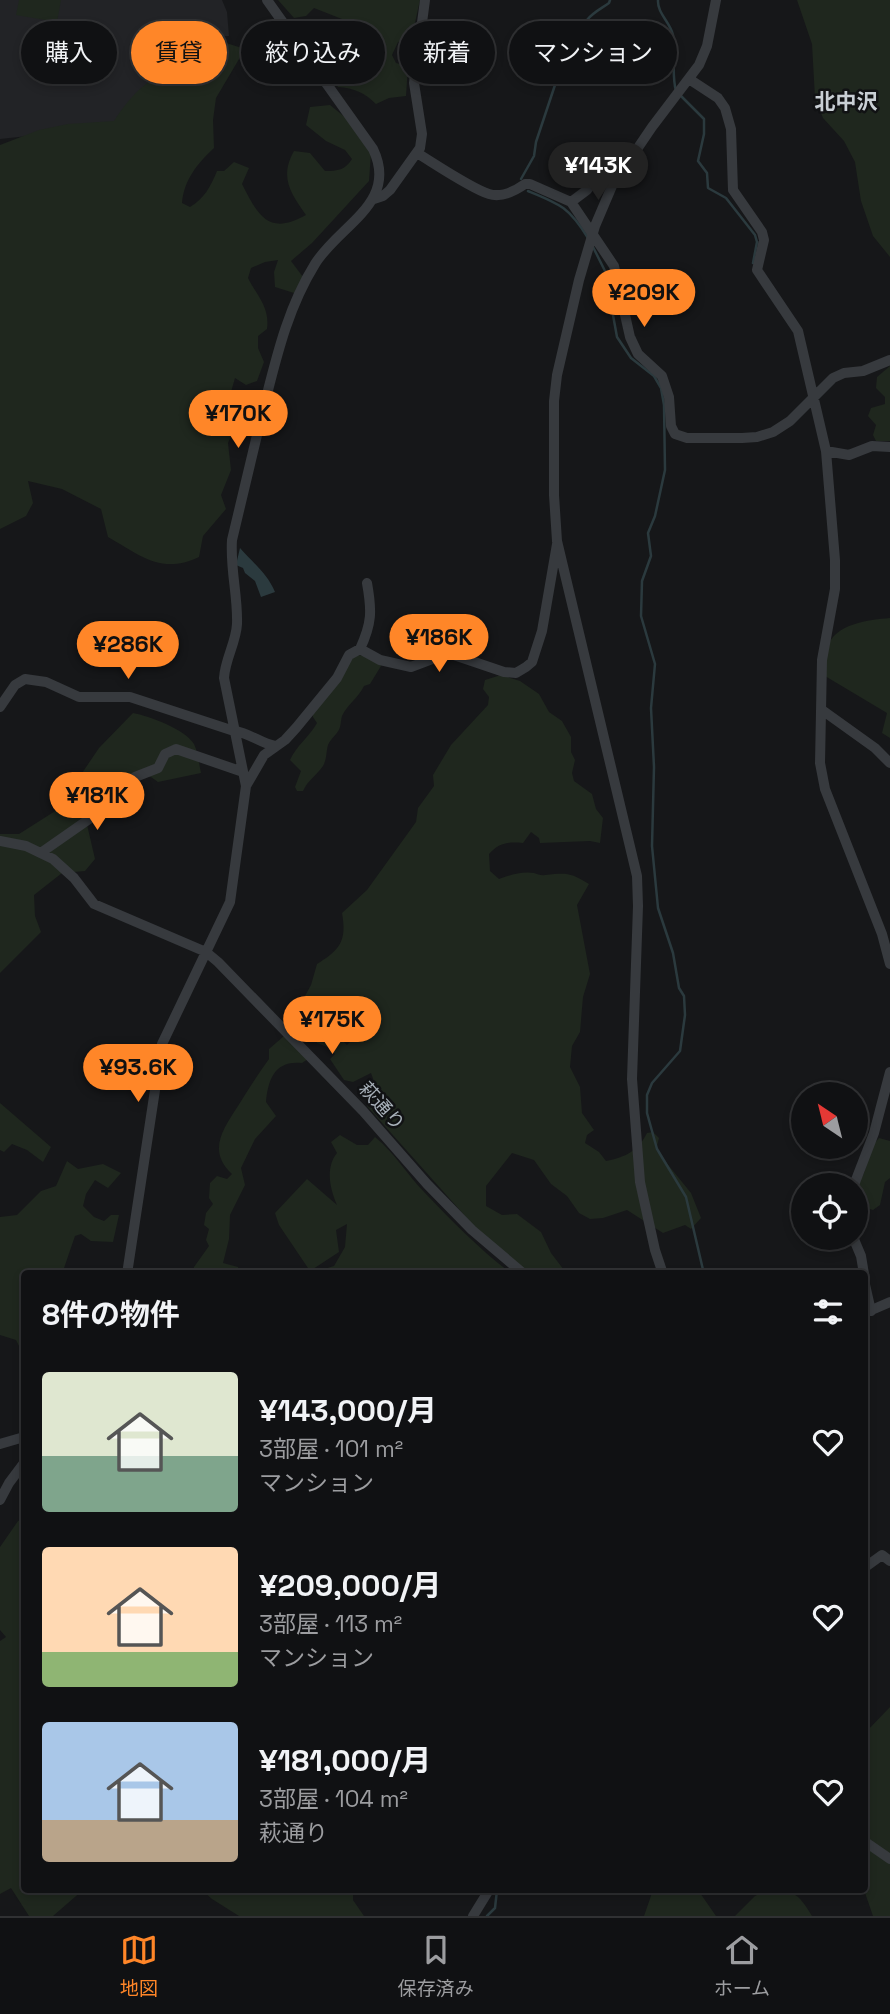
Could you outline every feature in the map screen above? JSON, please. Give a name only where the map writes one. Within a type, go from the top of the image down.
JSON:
[{"type":"street","points":[[267,0],[373,149],[379,173],[374,199]]},
{"type":"street","points":[[128,1270],[150,1135],[160,1051],[165,1034],[230,902],[246,786],[224,678],[224,666],[237,625],[230,558],[232,540],[282,333],[316,261],[374,199],[390,190],[417,153],[422,134],[414,83],[425,0]]},
{"type":"street","points":[[662,1270],[640,1182],[632,1079],[637,876],[558,541],[554,495],[554,401],[557,375],[579,279],[594,232],[618,176],[699,65],[707,46],[716,0]]},
{"type":"street","points":[[689,79],[718,98],[725,107],[731,129],[733,190],[762,232],[764,240],[757,270],[798,331],[815,396],[826,451],[835,560],[835,589],[822,660],[820,763],[825,789],[882,934],[890,964]]},
{"type":"street","points":[[417,153],[488,194],[505,194],[530,184],[571,202],[614,265],[633,347],[642,359],[662,376],[666,386],[671,426],[675,434],[687,438],[757,437],[773,432],[790,421],[833,378],[844,373],[863,371],[890,360]]},
{"type":"street","points":[[571,202],[587,190],[597,177]]},
{"type":"street","points":[[826,451],[849,455],[872,446],[890,447]]},
{"type":"street","points":[[360,649],[380,660],[411,667],[448,653],[516,673],[532,662],[542,631],[558,541]]},
{"type":"street","points":[[246,786],[268,748],[285,740],[337,678],[349,655],[360,649],[369,630],[372,609],[367,583]]},
{"type":"street","points":[[0,706],[15,685],[25,679],[46,682],[79,697],[130,697],[256,736],[268,748]]},
{"type":"street","points":[[822,710],[875,748],[890,763]]},
{"type":"street","points":[[135,777],[158,768],[165,754],[176,750],[243,772]]},
{"type":"street","points":[[42,852],[105,808],[125,785]]},
{"type":"street","name":"萩通り","points":[[0,841],[42,852],[68,872],[94,904],[206,952],[232,975],[363,1111],[427,1184],[472,1230],[519,1270]]},
{"type":"street","points":[[859,1173],[874,1133],[890,1072]]},
{"type":"street","points":[[858,1250],[863,1270]]},
{"type":"street","points":[[868,1312],[888,1306]]},
{"type":"street","points":[[0,1444],[21,1438]]},
{"type":"street","points":[[0,1500],[21,1468]]},
{"type":"street","points":[[868,1564],[882,1555],[890,1561]]},
{"type":"street","points":[[868,1844],[890,1858]]},
{"type":"street","points":[[473,1916],[487,1893]]},
{"type":"shaded area","points":[[0,0],[222,0],[227,12],[229,36],[227,21],[131,21],[131,84],[160,84],[120,126],[0,139]]},
{"type":"shaded area","points":[[19,0],[61,0],[57,21],[16,15]]},
{"type":"shaded area","points":[[278,0],[420,0],[415,21],[399,21],[399,42],[392,55],[399,64],[399,84],[407,84],[406,96],[389,98],[376,104],[359,92],[338,87],[336,84],[385,84],[385,21],[347,21],[314,8],[306,16],[294,18]]},
{"type":"shaded area","points":[[797,0],[890,0],[890,257],[873,236],[861,201],[855,162],[844,141],[823,118],[815,98],[812,44]]},
{"type":"shaded area","points":[[227,43],[241,48],[241,56],[227,79]]},
{"type":"shaded area","points":[[147,84],[224,84],[216,98],[213,120],[214,148],[192,173],[185,187],[182,203],[190,207],[206,192],[217,171],[224,171],[234,162],[249,168],[242,184],[266,219],[283,224],[306,215],[292,192],[287,177],[294,151],[310,153],[325,171],[341,169],[352,159],[345,150],[326,141],[306,125],[310,107],[330,105],[346,118],[371,153],[369,181],[312,243],[291,261],[303,277],[294,293],[275,287],[274,272],[278,260],[251,268],[248,278],[267,314],[267,329],[258,336],[258,348],[264,362],[257,381],[246,385],[235,378],[229,399],[239,418],[228,443],[231,470],[221,495],[226,509],[203,536],[199,557],[173,564],[141,556],[108,537],[101,509],[62,489],[28,481],[33,503],[26,516],[0,529],[0,145],[39,130],[68,124],[114,121],[134,95]]},
{"type":"shaded area","points":[[890,366],[890,441],[876,441],[873,435],[876,425],[868,416],[871,408],[885,404],[885,397],[876,388],[877,377]]},
{"type":"shaded area","points":[[240,548],[264,574],[275,592],[261,597],[255,581],[243,568],[236,565]]},
{"type":"shaded area","points":[[890,618],[890,738],[882,733],[887,713],[825,676],[827,648],[837,633],[854,624]]},
{"type":"shaded area","points":[[355,655],[370,657],[381,666],[370,684],[364,686],[344,712],[339,729],[328,745],[323,766],[303,791],[297,791],[295,787],[301,771],[290,760],[317,723],[313,714]]},
{"type":"shaded area","points":[[501,675],[520,681],[539,694],[549,712],[562,721],[571,737],[571,752],[575,760],[572,773],[574,781],[592,794],[596,809],[603,818],[600,843],[540,843],[539,838],[531,832],[523,843],[504,844],[489,854],[490,871],[499,879],[525,873],[563,874],[572,875],[589,884],[577,905],[590,974],[583,997],[580,1032],[572,1046],[570,1067],[580,1087],[582,1113],[594,1130],[587,1135],[585,1143],[599,1152],[606,1161],[631,1152],[647,1133],[653,1132],[659,1138],[656,1150],[691,1193],[701,1218],[691,1229],[685,1225],[663,1233],[627,1210],[603,1218],[590,1219],[579,1213],[567,1196],[551,1184],[534,1160],[512,1153],[486,1186],[486,1206],[502,1215],[517,1214],[541,1232],[551,1253],[564,1270],[526,1270],[516,1264],[474,1226],[367,1106],[377,1090],[371,1073],[353,1082],[344,1080],[330,1059],[335,1054],[330,1048],[317,1043],[317,1037],[325,1031],[337,1035],[347,1045],[355,1037],[347,1030],[347,1013],[333,1003],[325,1007],[320,1015],[305,1020],[304,1027],[297,1026],[293,1018],[311,985],[317,964],[340,944],[343,931],[342,913],[367,890],[416,822],[418,808],[434,786],[433,775],[451,745],[488,705],[489,697],[483,689],[485,680]]},
{"type":"shaded area","points":[[133,713],[166,724],[189,738],[194,744],[201,773],[158,782],[141,770],[85,816],[95,859],[85,871],[62,873],[34,895],[35,916],[41,932],[0,973],[0,834],[19,834],[71,801],[78,779],[99,748]]},
{"type":"shaded area","points":[[284,1036],[308,1059],[279,1068],[271,1079],[266,1102],[276,1116],[255,1139],[241,1168],[245,1185],[230,1215],[229,1239],[223,1263],[238,1267],[239,1270],[193,1270],[209,1246],[206,1240],[209,1229],[204,1225],[206,1213],[213,1204],[209,1198],[210,1183],[217,1176],[227,1179],[232,1174],[220,1157],[220,1140],[232,1115],[269,1059],[269,1049]]},
{"type":"shaded area","points":[[0,1103],[51,1147],[43,1162],[27,1150],[12,1144],[4,1152],[0,1150]]},
{"type":"shaded area","points":[[340,1135],[357,1145],[368,1145],[375,1137],[456,1225],[507,1270],[321,1270],[334,1266],[345,1247],[347,1224],[336,1230],[339,1252],[309,1270],[279,1225],[275,1213],[307,1179],[337,1205],[332,1192],[330,1172],[337,1153],[331,1142]]},
{"type":"shaded area","points":[[879,1138],[890,1141],[890,1178],[885,1182],[880,1205],[873,1210],[868,1209],[868,1173],[864,1173],[872,1146]]},
{"type":"shaded area","points":[[67,1161],[78,1169],[103,1164],[121,1173],[108,1188],[95,1180],[86,1194],[83,1206],[94,1217],[104,1221],[111,1215],[119,1215],[113,1242],[91,1241],[81,1234],[75,1236],[63,1270],[21,1270],[21,1350],[16,1340],[0,1335],[0,1217],[17,1215],[41,1191],[56,1186]]},
{"type":"shaded area","points":[[21,1520],[21,1893],[80,1893],[53,1916],[29,1916],[11,1888],[0,1894],[0,1641],[6,1637],[0,1630],[0,1547]]},
{"type":"shaded area","points":[[890,1707],[890,1916],[873,1916],[865,1893],[868,1893],[868,1730]]},
{"type":"shaded area","points":[[205,1893],[353,1893],[353,1900],[364,1916],[239,1916]]},
{"type":"shaded area","points":[[652,1893],[700,1893],[716,1916],[644,1916]]},
{"type":"shaded area","points":[[762,1893],[792,1893],[799,1898],[812,1916],[735,1916]]},
{"type":"waterway","points":[[521,179],[534,156],[563,57],[587,20],[610,0]]},
{"type":"waterway","points":[[658,0],[673,35],[676,91]]},
{"type":"waterway","points":[[681,96],[704,119],[704,134],[698,161],[707,173],[708,188],[726,198],[755,235],[757,242],[753,263]]},
{"type":"waterway","points":[[528,191],[563,208],[575,219],[588,238]]},
{"type":"waterway","points":[[593,247],[605,271],[617,337],[631,358],[654,376],[661,388],[664,405],[665,470],[655,516],[648,533],[651,556],[642,581],[641,616],[655,664],[651,708],[654,767],[652,846],[658,908],[673,953],[679,988],[684,996],[685,1015],[680,1051],[652,1083],[647,1095],[647,1113],[657,1149],[686,1197],[703,1270]]},
{"type":"waterway","points":[[487,1916],[495,1908],[497,1893]]},
{"type":"district","name":"北中沢","points":[[846,101]]}]
